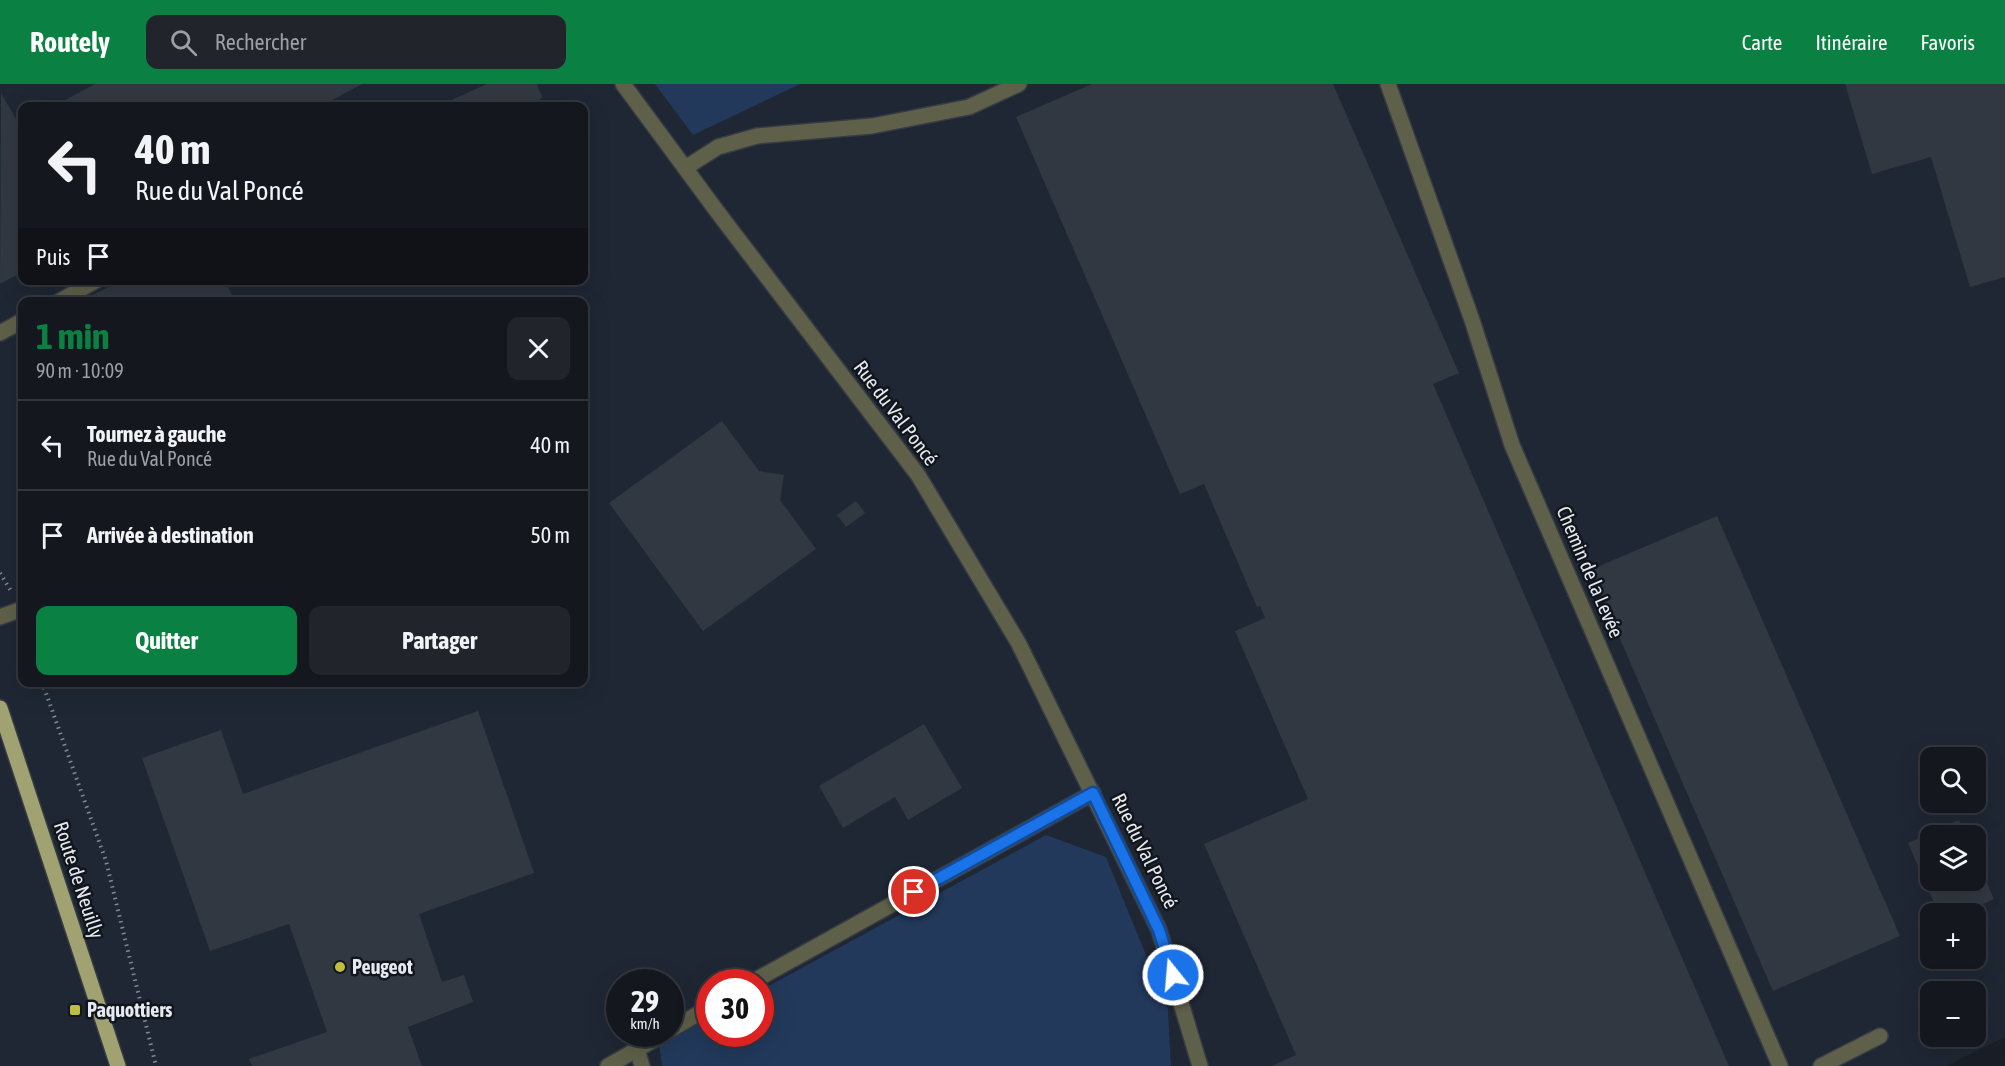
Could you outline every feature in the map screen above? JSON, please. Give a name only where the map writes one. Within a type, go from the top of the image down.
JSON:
[{"type":"main road","name":"Route de Neuilly","points":[[0,708],[118,1066]]},
{"type":"street","name":"Rue du Val Poncé","points":[[623,84],[918,475],[1019,644],[1159,930],[1200,1066]]},
{"type":"street","points":[[685,168],[718,147],[757,135],[883,124],[969,107],[1019,84]]},
{"type":"street","name":"Chemin de la Levée","points":[[1388,84],[1472,320],[1512,446],[1780,1066]]},
{"type":"street","points":[[67,297],[88,285]]},
{"type":"street","points":[[0,333],[18,323]]},
{"type":"street","points":[[0,617],[18,610]]},
{"type":"street","name":"Rue du Val Poncé","points":[[774,970],[1093,793]]},
{"type":"street","points":[[1821,1066],[1880,1036]]},
{"type":"street","points":[[608,1066],[641,1047]]},
{"type":"street","points":[[638,1049],[642,1066]]},
{"type":"path","points":[[44,687],[106,861],[156,1066]]},
{"type":"shaded area","points":[[0,84],[2005,84],[2005,1037],[1986,1046],[1986,981],[1920,981],[1920,1047],[1985,1047],[1946,1066],[1171,1066],[1168,1009],[1046,835],[774,983],[774,969],[696,969],[696,1024],[684,1031],[684,969],[606,969],[606,1047],[659,1047],[662,1066],[0,1066]]},
{"type":"shaded area","points":[[655,84],[800,84],[693,135]]},
{"type":"shaded area","points":[[1046,835],[1106,857],[1168,1009],[1171,1066],[662,1066],[659,1047],[684,1047],[684,1031],[696,1024],[696,1047],[774,1047],[774,983]]},
{"type":"building","points":[[95,84],[362,84],[328,102],[61,102]]},
{"type":"building","points":[[487,84],[537,84],[542,97],[538,102],[447,102]]},
{"type":"building","points":[[1092,84],[1333,84],[1459,373],[1433,384],[1729,1066],[1271,1066],[1296,1055],[1204,844],[1308,799],[1235,631],[1265,618],[1260,606],[1257,607],[1204,484],[1180,494],[1016,117]]},
{"type":"building","points":[[1845,84],[2005,84],[2005,277],[1970,287],[1931,157],[1872,174]]},
{"type":"building","points":[[1,93],[18,123],[18,274],[0,284]]},
{"type":"building","points":[[113,285],[227,285],[233,297],[88,297]]},
{"type":"building","points":[[722,421],[759,471],[784,475],[780,500],[816,549],[703,631],[609,503]]},
{"type":"building","points":[[856,501],[865,513],[846,527],[837,515]]},
{"type":"building","points":[[1717,516],[1900,936],[1773,991],[1590,570]]},
{"type":"building","points":[[478,711],[534,873],[419,914],[442,982],[464,975],[473,1002],[408,1027],[422,1066],[252,1066],[249,1059],[327,1032],[289,924],[210,951],[142,758],[221,730],[243,794]]},
{"type":"building","points":[[924,724],[962,788],[908,820],[895,797],[843,828],[819,786]]},
{"type":"building","points":[[1959,820],[1961,825],[1948,825]]},
{"type":"building","points":[[1920,838],[1920,870],[1908,843]]},
{"type":"building","points":[[1986,881],[1994,899],[1986,903],[1934,903],[1929,891],[1986,891]]},
{"type":"place","name":"Peugeot","points":[[340,967]]},
{"type":"place","name":"Paquottiers","points":[[75,1010]]},
{"type":"route","points":[[914,892],[1093,793],[1159,930],[1173,975]]}]
